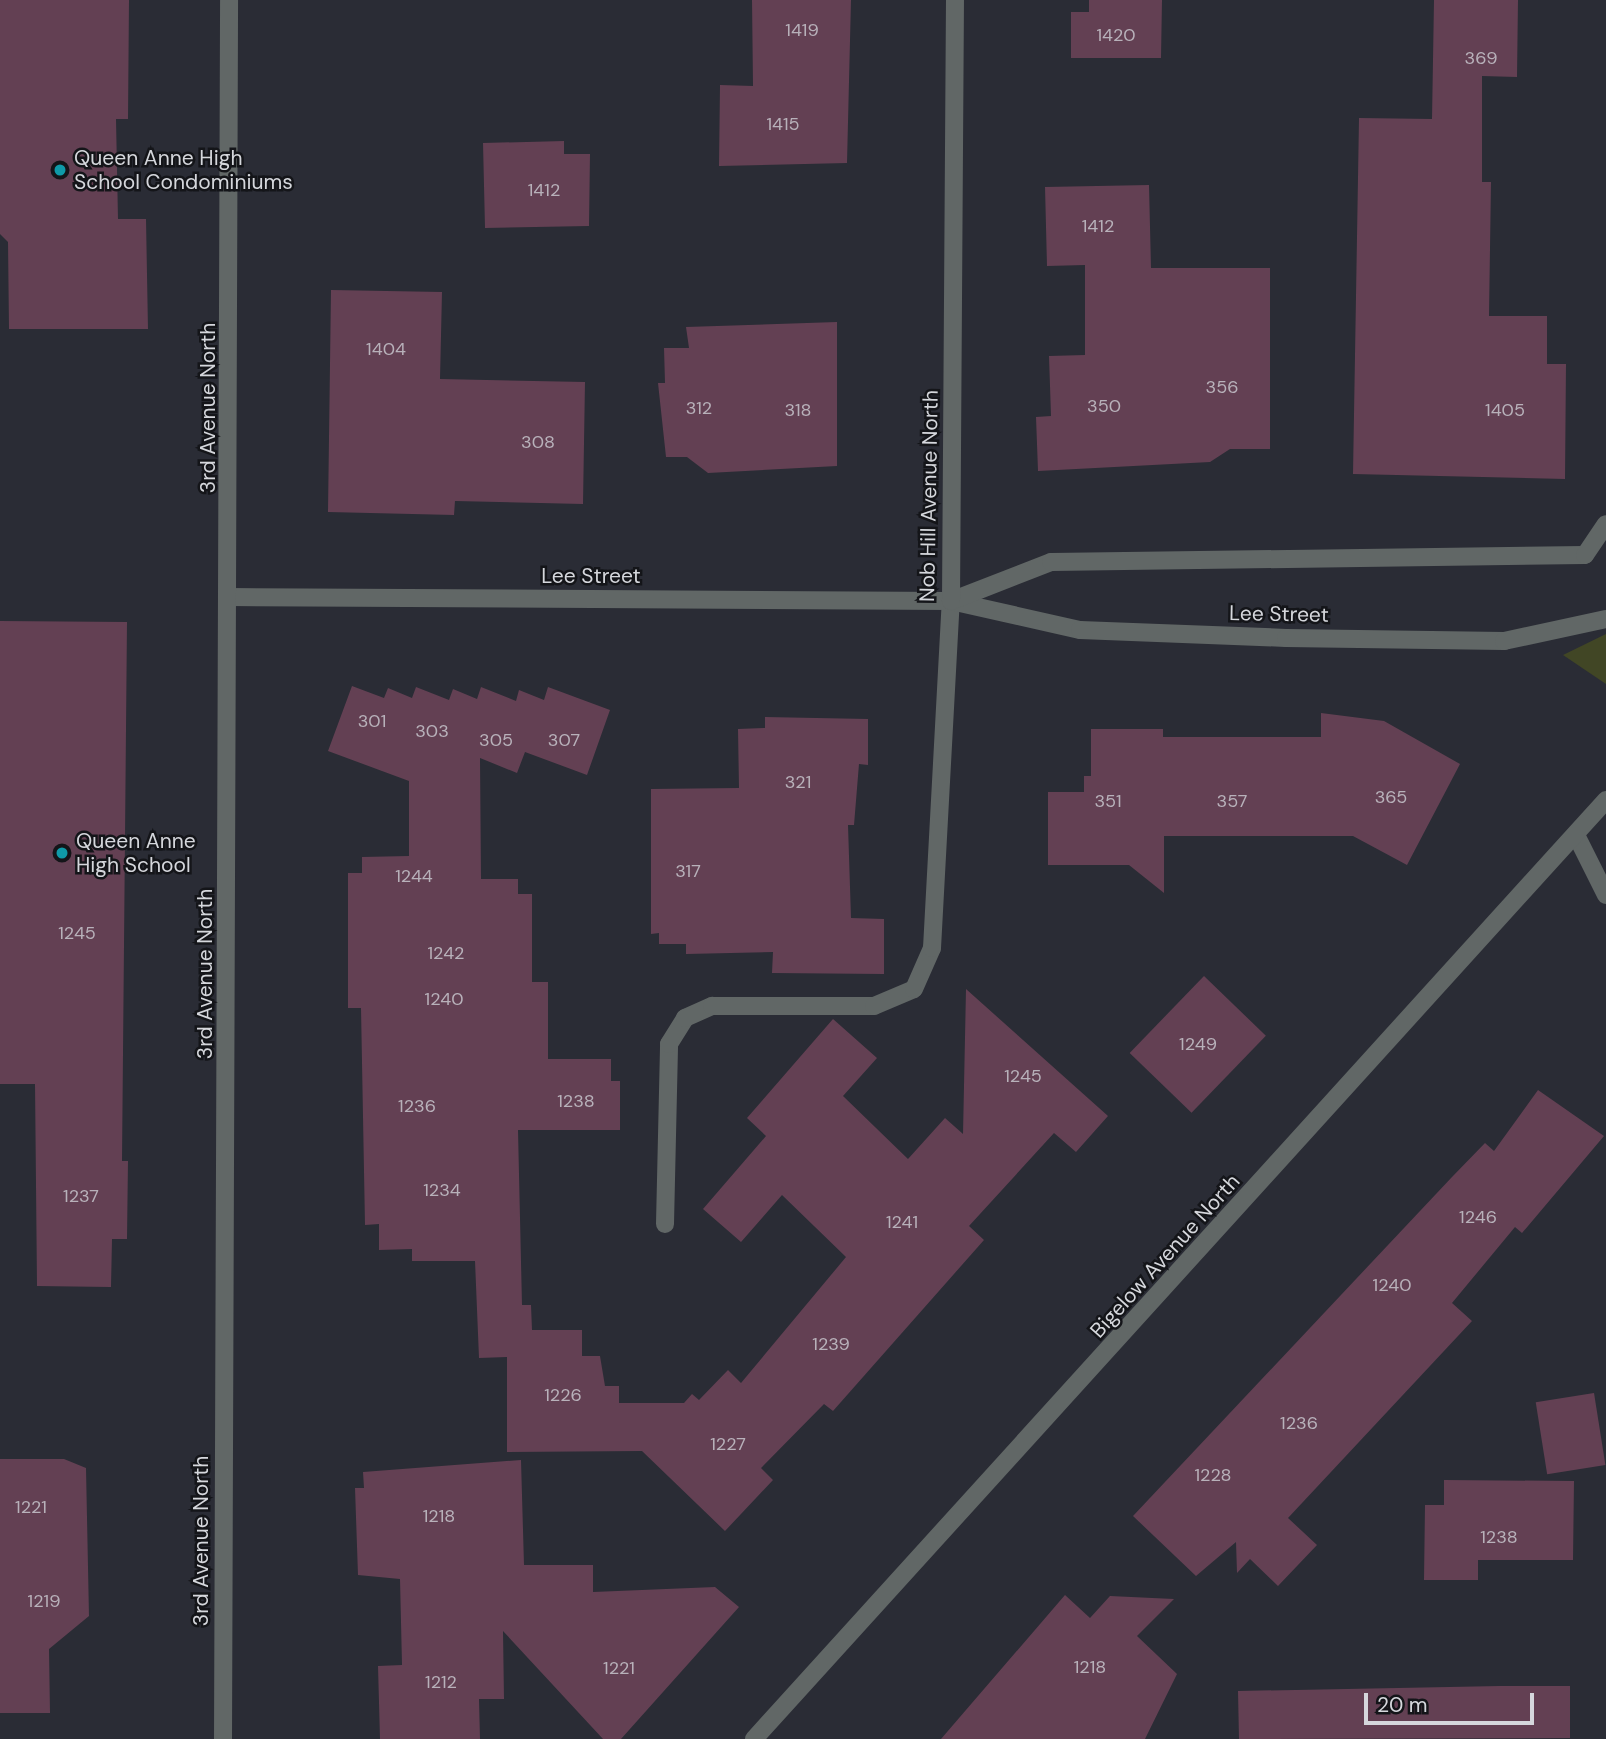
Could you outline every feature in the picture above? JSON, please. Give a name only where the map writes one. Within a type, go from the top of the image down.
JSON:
[{"type":"street","name":"3rd Avenue North","points":[[222,1739],[230,597],[229,0]]},
{"type":"street","name":"Nob Hill Avenue North","points":[[666,1224],[669,1044],[685,1018],[712,1006],[874,1006],[914,989],[932,948],[951,601],[955,0]]},
{"type":"street","name":"Lee Street","points":[[951,601],[1051,562],[1585,555],[1606,524]]},
{"type":"street","name":"Lee Street","points":[[230,597],[951,601],[1080,630],[1286,638],[1504,641],[1606,619]]},
{"type":"street","name":"Bigelow Avenue North","points":[[754,1739],[1606,800]]},
{"type":"street","points":[[1576,835],[1606,895]]},
{"type":"green space","points":[[1606,634],[1606,684],[1563,655]]},
{"type":"building","name":"Queen Anne High School Condominiums","points":[[0,0],[129,0],[128,119],[116,119],[118,219],[146,219],[148,329],[9,329],[8,242],[0,234]]},
{"type":"building","points":[[752,0],[851,0],[847,163],[719,166],[720,85],[753,86]]},
{"type":"building","points":[[1089,0],[1162,0],[1161,58],[1071,58],[1071,12],[1089,12]]},
{"type":"building","points":[[1434,0],[1518,0],[1517,77],[1482,76],[1482,182],[1491,182],[1489,316],[1547,316],[1547,364],[1566,364],[1565,479],[1353,474],[1359,118],[1432,119]]},
{"type":"building","points":[[564,141],[564,154],[590,154],[589,226],[485,228],[483,143]]},
{"type":"building","points":[[1149,185],[1151,268],[1270,268],[1270,449],[1230,449],[1210,462],[1038,471],[1036,417],[1051,416],[1049,356],[1085,355],[1085,265],[1047,266],[1045,187]]},
{"type":"building","points":[[331,290],[442,292],[440,379],[585,382],[583,504],[455,501],[454,515],[328,512]]},
{"type":"building","points":[[837,322],[837,466],[708,473],[687,457],[666,457],[658,383],[665,383],[664,348],[689,348],[686,327]]},
{"type":"building","name":"Queen Anne High School","points":[[0,621],[127,622],[122,1161],[128,1161],[127,1239],[112,1239],[111,1287],[37,1286],[35,1084],[0,1084]]},
{"type":"building","points":[[352,686],[384,698],[388,688],[412,698],[416,687],[449,700],[453,689],[477,699],[481,687],[516,701],[519,690],[544,700],[548,687],[610,710],[587,775],[525,752],[517,773],[480,758],[481,879],[518,879],[518,894],[532,894],[532,982],[548,982],[548,1059],[611,1059],[611,1081],[620,1081],[620,1130],[518,1130],[522,1305],[531,1305],[532,1330],[582,1330],[582,1356],[600,1356],[605,1386],[619,1386],[619,1403],[684,1403],[692,1394],[699,1400],[728,1370],[741,1383],[846,1257],[782,1195],[741,1242],[703,1209],[766,1136],[747,1118],[833,1019],[877,1058],[843,1096],[908,1159],[945,1118],[963,1134],[966,989],[1108,1116],[1076,1152],[1054,1133],[969,1226],[984,1240],[833,1411],[824,1404],[761,1468],[773,1480],[725,1531],[642,1451],[507,1452],[507,1357],[479,1358],[475,1261],[412,1261],[412,1249],[379,1250],[379,1224],[365,1225],[361,1008],[348,1008],[348,873],[362,873],[362,857],[409,856],[409,781],[328,751]]},
{"type":"building","points":[[1321,713],[1384,721],[1460,764],[1407,865],[1353,836],[1164,836],[1164,893],[1129,865],[1048,865],[1048,792],[1084,792],[1084,776],[1091,776],[1091,729],[1163,729],[1163,737],[1321,737]]},
{"type":"building","points":[[765,717],[868,719],[868,765],[859,764],[854,825],[848,825],[851,918],[884,919],[884,974],[772,973],[773,952],[686,954],[686,944],[659,944],[659,933],[651,934],[651,789],[739,788],[738,729],[765,728]]},
{"type":"building","points":[[1204,976],[1266,1036],[1192,1113],[1130,1053]]},
{"type":"building","points":[[1538,1090],[1604,1136],[1522,1233],[1515,1227],[1452,1303],[1472,1321],[1288,1518],[1317,1545],[1278,1586],[1250,1559],[1237,1573],[1236,1542],[1196,1576],[1133,1516],[1485,1143],[1494,1151]]},
{"type":"building","points":[[1594,1393],[1605,1465],[1547,1474],[1536,1402]]},
{"type":"building","points":[[0,1459],[64,1459],[86,1468],[89,1616],[49,1649],[50,1713],[0,1713]]},
{"type":"building","points":[[521,1460],[524,1565],[593,1565],[593,1592],[715,1587],[739,1607],[621,1739],[603,1739],[503,1631],[504,1699],[479,1699],[480,1739],[380,1739],[378,1666],[402,1665],[400,1579],[358,1575],[355,1488],[364,1488],[363,1472]]},
{"type":"building","points":[[1444,1480],[1574,1481],[1573,1560],[1478,1560],[1478,1580],[1424,1580],[1425,1505],[1444,1505]]},
{"type":"building","points":[[1065,1595],[1090,1618],[1110,1596],[1174,1599],[1137,1636],[1177,1674],[1145,1739],[941,1739]]},
{"type":"building","points":[[1570,1686],[1570,1738],[1239,1739],[1238,1691]]},
{"type":"place","name":"Queen Anne High School Condominiums","points":[[60,170]]},
{"type":"place","name":"Queen Anne High School","points":[[62,853]]}]
